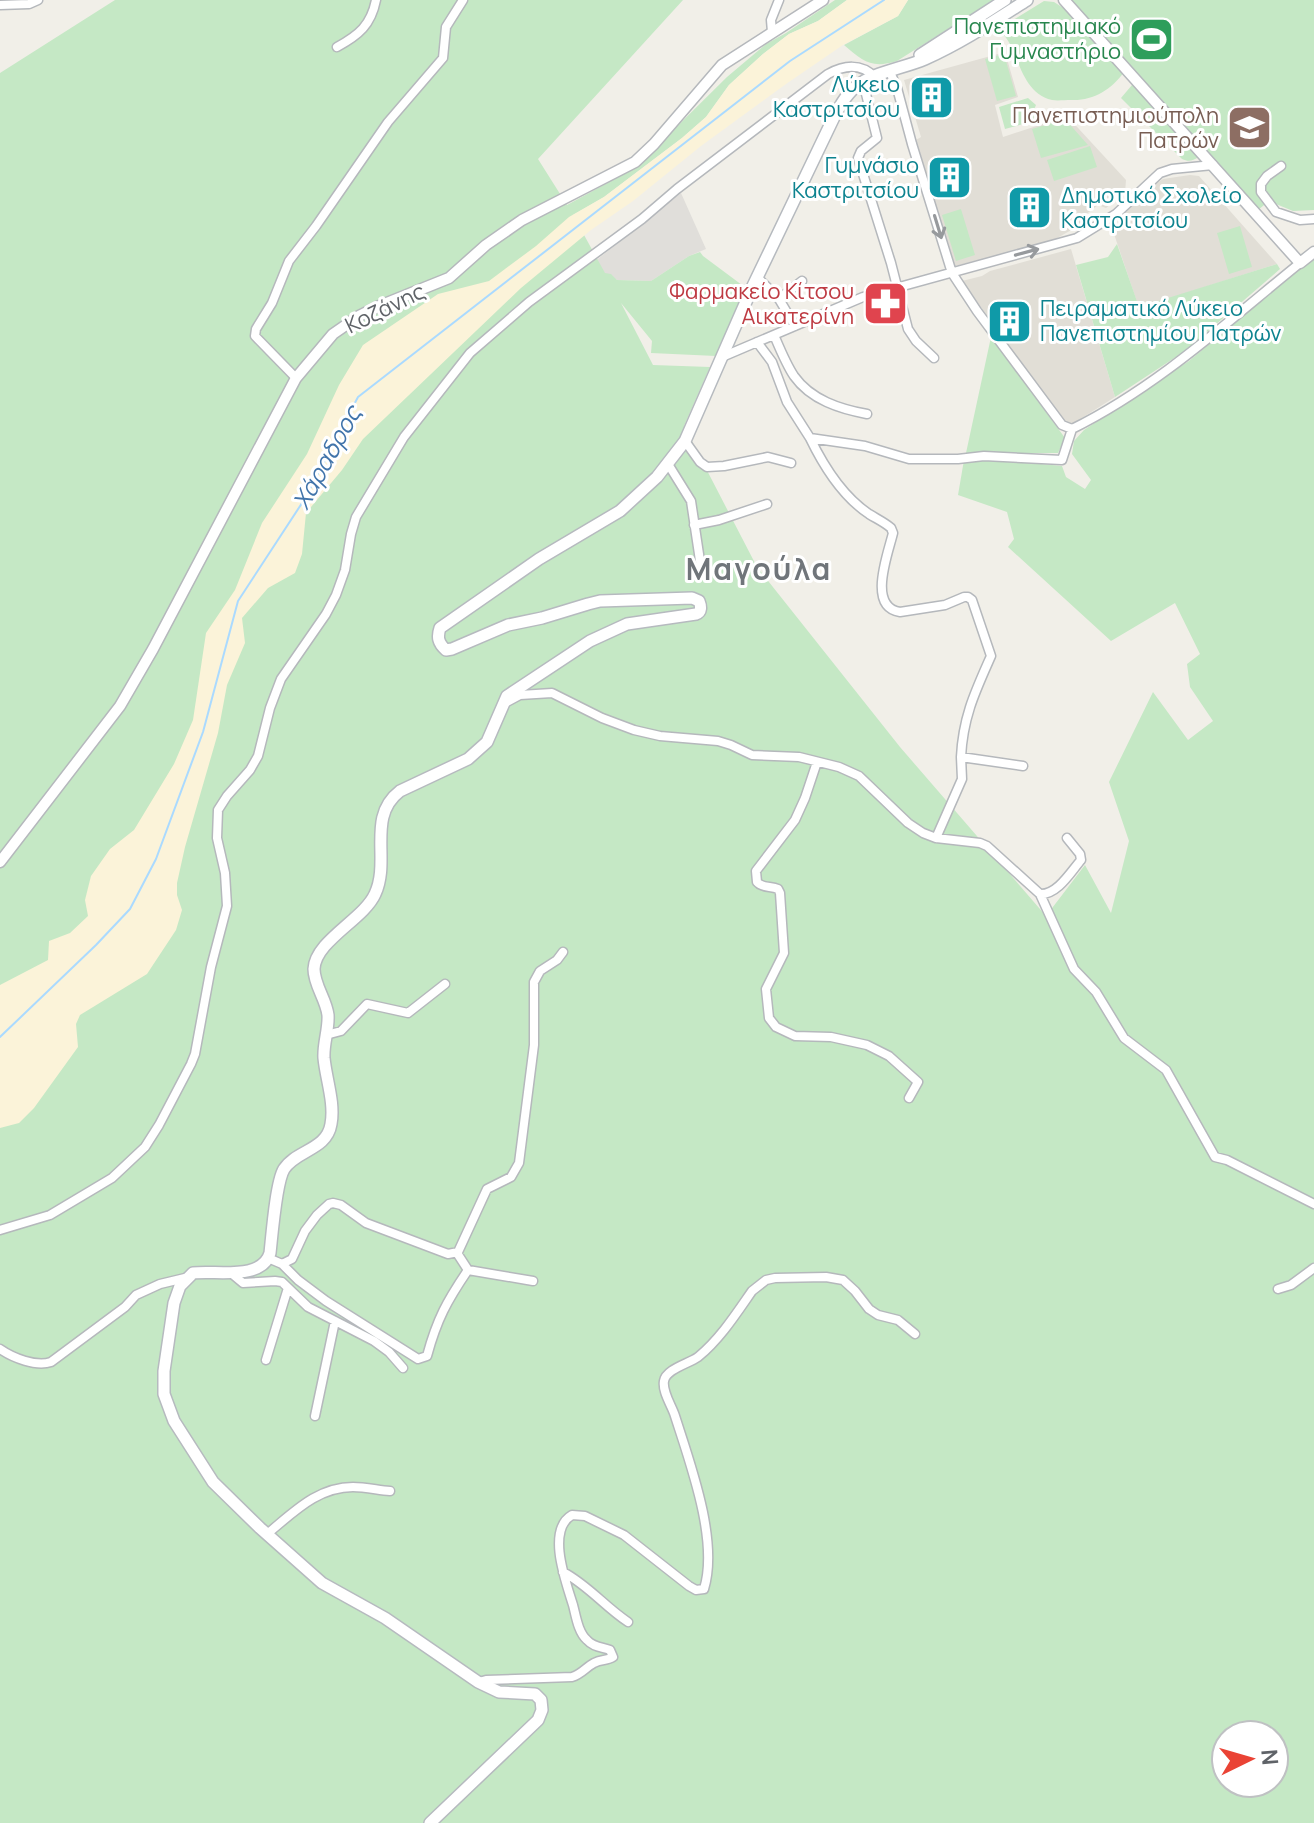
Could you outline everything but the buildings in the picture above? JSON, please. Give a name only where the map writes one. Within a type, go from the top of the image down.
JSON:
[{"type":"main road","points":[[903,67],[1005,0]]},
{"type":"main road","points":[[430,1823],[541,1715],[543,1705],[539,1696],[499,1692],[478,1682],[381,1616],[322,1583],[213,1482],[174,1421],[164,1394],[164,1371],[174,1303],[180,1286],[193,1273],[250,1271],[264,1265],[268,1258],[281,1176],[291,1161],[327,1136],[332,1121],[323,1055],[328,1017],[314,966],[325,946],[375,896],[380,874],[380,827],[392,797],[478,752],[487,742],[507,696],[590,641],[627,624],[698,613],[701,605],[696,599],[600,601],[508,625],[458,648],[446,650],[439,641],[440,628],[539,559],[620,511],[668,464],[685,441],[757,277],[840,107],[852,90],[863,82],[944,50],[1027,0]]},
{"type":"street","points":[[0,5],[29,4],[38,0]]},
{"type":"street","points":[[337,47],[356,36],[373,15],[376,0]]},
{"type":"street","points":[[296,378],[255,336],[256,329],[272,303],[289,261],[388,122],[443,58],[446,27],[463,0]]},
{"type":"street","points":[[772,32],[771,20],[779,0]]},
{"type":"street","name":"Κοζάνης","points":[[0,862],[127,695],[296,378],[333,334],[377,307],[449,278],[486,245],[522,220],[635,162],[722,65],[823,0]]},
{"type":"street","points":[[1064,0],[1300,263]]},
{"type":"street","points":[[0,1232],[50,1215],[112,1178],[145,1147],[191,1064],[227,906],[225,873],[217,838],[218,810],[258,756],[281,679],[336,595],[345,570],[356,517],[404,437],[470,353],[529,302],[642,219],[828,74],[857,67],[865,68],[875,77]]},
{"type":"street","points":[[890,72],[952,273],[1062,425],[1072,429]]},
{"type":"street","points":[[863,82],[877,135],[858,158],[909,331],[934,358]]},
{"type":"street","points":[[722,357],[853,300],[1077,238],[1116,214],[1162,171],[1213,165]]},
{"type":"street","points":[[1281,166],[1267,176],[1261,184],[1261,192],[1276,212],[1300,220],[1314,219]]},
{"type":"street","points":[[810,438],[865,446],[909,459],[984,456],[1062,460],[1072,429],[1149,383],[1187,356],[1314,252]]},
{"type":"street","points":[[757,277],[779,299],[795,326]]},
{"type":"street","points":[[779,299],[802,281]]},
{"type":"street","points":[[774,335],[794,375],[807,391],[846,410],[867,414]]},
{"type":"street","points":[[757,342],[772,362],[787,402],[825,468],[868,513],[891,528],[893,533],[881,590],[887,607],[900,612],[945,605],[964,597],[972,600],[991,656],[969,708],[963,732],[962,779],[936,838]]},
{"type":"street","points":[[685,441],[700,463],[708,467],[768,457],[791,463]]},
{"type":"street","points":[[668,464],[691,501],[702,574]]},
{"type":"street","points":[[694,525],[767,504]]},
{"type":"street","points":[[503,704],[520,695],[552,693],[634,730],[660,736],[722,742],[752,755],[793,757],[839,767],[859,776],[908,823],[923,833],[987,846],[1040,894],[1074,969],[1096,992],[1124,1038],[1166,1070],[1215,1157],[1227,1160],[1314,1204]]},
{"type":"street","points":[[961,757],[1023,766]]},
{"type":"street","points":[[817,762],[795,820],[756,871],[759,884],[774,887],[780,893],[784,953],[766,989],[769,1018],[776,1027],[795,1036],[831,1037],[867,1045],[889,1056],[918,1082],[909,1098]]},
{"type":"street","points":[[1040,894],[1047,895],[1054,891],[1081,860],[1067,838]]},
{"type":"street","points":[[457,1253],[485,1191],[510,1178],[519,1163],[534,1045],[534,982],[540,971],[563,952]]},
{"type":"street","points":[[326,1035],[341,1031],[367,1004],[408,1013],[445,984]]},
{"type":"street","points":[[282,1264],[292,1259],[305,1231],[317,1215],[333,1203],[340,1204],[375,1227],[448,1254],[457,1253]]},
{"type":"street","points":[[457,1253],[468,1270],[533,1281]]},
{"type":"street","points":[[268,1258],[282,1264],[326,1301],[418,1359],[427,1356],[446,1302],[468,1270]]},
{"type":"street","points":[[1278,1289],[1299,1281],[1314,1268]]},
{"type":"street","points":[[230,1272],[243,1283],[282,1282],[308,1307],[374,1341],[403,1368]]},
{"type":"street","points":[[478,1682],[572,1677],[581,1674],[595,1662],[613,1657],[610,1650],[594,1646],[582,1634],[563,1571],[561,1529],[564,1520],[572,1515],[585,1516],[634,1542],[689,1586],[699,1590],[705,1587],[706,1531],[695,1481],[664,1382],[669,1373],[713,1343],[759,1285],[775,1278],[826,1277],[843,1280],[869,1309],[878,1315],[898,1320],[915,1334]]},
{"type":"street","points":[[0,1349],[10,1356],[43,1365],[51,1362],[125,1307],[136,1295],[160,1284],[186,1278]]},
{"type":"street","points":[[266,1360],[288,1288]]},
{"type":"street","points":[[315,1416],[335,1321]]},
{"type":"street","points":[[0,1363],[10,1356]]},
{"type":"street","points":[[267,1534],[309,1500],[330,1490],[357,1487],[390,1491]]},
{"type":"street","points":[[563,1571],[585,1585],[628,1622]]},
{"type":"shaded area","points":[[1005,52],[1018,97],[995,105],[1003,137],[1067,116],[1126,180],[1125,193],[1106,208],[1098,205],[1081,218],[1080,225],[1052,241],[955,266],[916,140],[921,137],[904,80]]},
{"type":"shaded area","points":[[1199,176],[1277,264],[1139,308],[1113,231],[1124,214],[1157,183],[1163,179]]},
{"type":"shaded area","points":[[681,193],[706,249],[689,256],[651,281],[617,280],[602,272],[594,262]]},
{"type":"shaded area","points":[[1071,249],[1115,397],[1074,423],[1067,423],[962,281]]},
{"type":"green space","points":[[115,0],[683,0],[538,159],[567,205],[635,168],[727,77],[766,44],[835,0],[847,0],[818,21],[789,34],[763,54],[729,85],[706,117],[682,138],[604,197],[573,215],[605,273],[617,280],[651,281],[700,252],[746,288],[716,356],[651,353],[652,341],[621,303],[653,365],[710,367],[684,426],[757,567],[900,747],[1046,916],[1085,865],[1111,913],[1129,841],[1109,782],[1153,692],[1188,740],[1213,721],[1190,687],[1187,664],[1200,654],[1175,603],[1111,641],[1008,547],[1014,539],[1007,512],[958,495],[964,460],[1062,466],[1066,477],[1085,489],[1091,480],[1072,454],[1074,441],[1084,430],[1189,361],[1314,257],[1314,1823],[0,1823],[0,73]]},
{"type":"green space","points":[[908,0],[994,0],[897,61],[874,64],[844,45],[898,16]]},
{"type":"green space","name":"Πανεπιστημιούπολη Πατρών","points":[[1070,0],[1314,0],[1314,210],[1293,211],[1269,201],[1258,210]]},
{"type":"green space","points":[[1044,1],[1054,2],[1068,11],[1124,72],[1107,89],[1087,99],[1052,100],[1030,86],[1009,42],[1003,34],[995,31]]},
{"type":"green space","points":[[1004,54],[1016,96],[997,101],[985,59]]},
{"type":"green space","points":[[1132,85],[1137,86],[1199,157],[1190,161],[1182,159],[1121,98]]},
{"type":"green space","points":[[1028,98],[1036,105],[1034,121],[1005,129],[999,107]]},
{"type":"green space","points":[[1065,119],[1088,145],[1041,158],[1032,129]]},
{"type":"green space","points":[[1090,146],[1097,167],[1054,181],[1047,160]]},
{"type":"green space","points":[[961,209],[975,255],[956,261],[942,215]]},
{"type":"green space","points":[[1240,226],[1252,267],[1229,274],[1217,233]]},
{"type":"green space","points":[[1117,244],[1139,307],[1277,264],[1280,269],[1185,351],[1115,397],[1076,265],[1108,257]]},
{"type":"green space","points":[[991,337],[1065,438],[1058,453],[966,453]]},
{"type":"sand","points":[[847,0],[908,0],[898,16],[843,45],[786,84],[591,230],[521,288],[363,439],[306,513],[302,554],[295,573],[268,588],[242,618],[245,643],[227,685],[218,733],[177,883],[182,910],[176,930],[147,974],[80,1015],[76,1024],[78,1047],[34,1108],[19,1123],[0,1128],[0,985],[48,960],[49,941],[70,933],[88,916],[85,900],[91,876],[110,849],[134,830],[174,764],[193,720],[206,633],[235,590],[262,523],[307,454],[339,385],[363,345],[438,294],[489,281],[569,217],[604,197],[682,138],[706,117],[729,85],[763,54],[789,34],[818,21]]},
{"type":"waterway","name":"Χάραδρος","points":[[0,1037],[130,909],[156,859],[203,732],[238,601],[304,500],[358,397],[790,61],[884,0]]},
{"type":"place","name":"Πανεπιστημιακό Γυμναστήριο","points":[[1152,39]]},
{"type":"place","name":"Λύκειο Καστριτσίου","points":[[931,97]]},
{"type":"place","name":"Πανεπιστημιούπολη Πατρών","points":[[1250,128]]},
{"type":"place","name":"Γυμνάσιο Καστριτσίου","points":[[950,178]]},
{"type":"place","name":"Δημοτικό Σχολείο Καστριτσίου","points":[[1030,208]]},
{"type":"place","name":"Φαρμακείο Κίτσου Αικατερίνη","points":[[885,304]]},
{"type":"place","name":"Πειραματικό Λύκειο Πανεπιστημίου Πατρών","points":[[1009,321]]},
{"type":"district","name":"Μαγούλα","points":[[759,568]]}]
